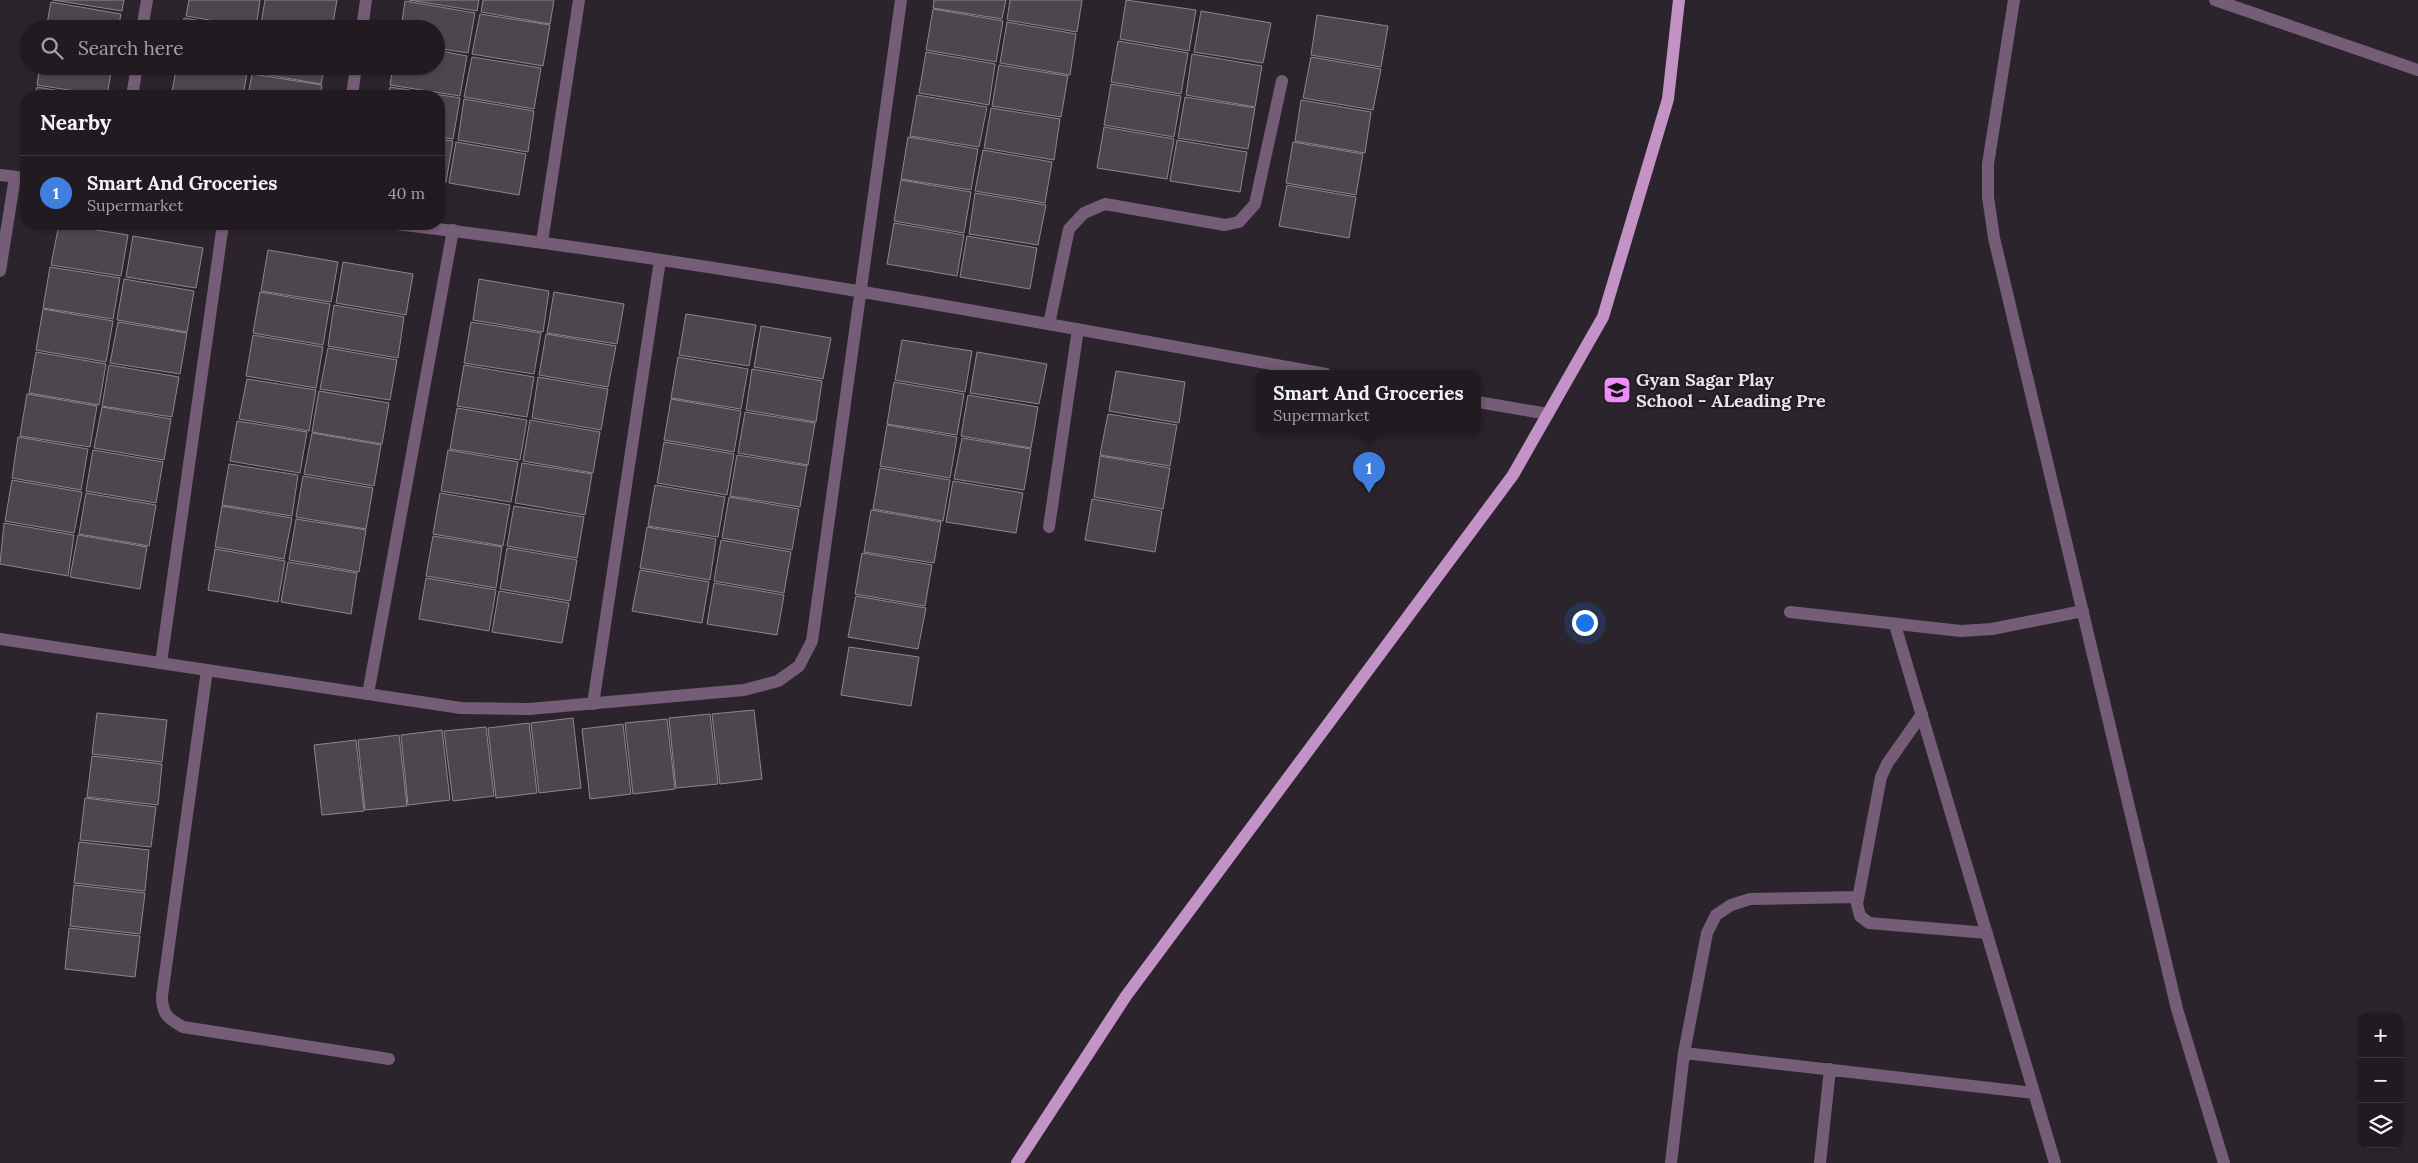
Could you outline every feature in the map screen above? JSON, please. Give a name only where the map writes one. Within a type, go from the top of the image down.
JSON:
[{"type":"main road","points":[[1017,1163],[1126,996],[1513,475],[1548,414],[1603,317],[1668,99],[1679,0]]},
{"type":"street","points":[[143,20],[146,0]]},
{"type":"street","points":[[363,20],[366,0]]},
{"type":"street","points":[[542,242],[579,0]]},
{"type":"street","points":[[0,640],[461,708],[529,709],[593,704],[744,690],[778,681],[799,666],[812,641],[901,0]]},
{"type":"street","points":[[2014,0],[1988,164],[1988,197],[1994,238],[2177,1009],[2224,1163]]},
{"type":"street","points":[[2215,0],[2418,70]]},
{"type":"street","points":[[133,90],[135,75]]},
{"type":"street","points":[[353,90],[355,75]]},
{"type":"street","points":[[1049,324],[1069,230],[1084,213],[1105,204],[1226,225],[1240,222],[1255,204],[1282,80]]},
{"type":"street","points":[[0,175],[20,178]]},
{"type":"street","points":[[0,271],[20,182]]},
{"type":"street","points":[[445,229],[861,290],[1304,370]]},
{"type":"street","points":[[161,664],[222,230]]},
{"type":"street","points":[[368,694],[453,230]]},
{"type":"street","points":[[593,704],[660,260]]},
{"type":"street","points":[[1049,527],[1078,329]]},
{"type":"street","points":[[1481,403],[1548,414]]},
{"type":"street","points":[[1790,612],[1961,631],[1992,629],[2082,611]]},
{"type":"street","points":[[1895,625],[2055,1163]]},
{"type":"street","points":[[207,670],[162,996],[162,1008],[167,1019],[183,1027],[389,1059]]},
{"type":"street","points":[[1922,714],[1887,764],[1881,777],[1858,897],[1860,916],[1869,923],[1987,933]]},
{"type":"street","points":[[1671,1163],[1684,1054],[1707,933],[1716,915],[1731,905],[1750,899],[1858,897]]},
{"type":"street","points":[[1684,1054],[2034,1093]]},
{"type":"street","points":[[1820,1163],[1830,1070]]},
{"type":"building","points":[[53,0],[124,0],[122,11]]},
{"type":"building","points":[[189,0],[260,0],[257,20],[209,20],[186,16]]},
{"type":"building","points":[[265,0],[337,0],[334,20],[262,20]]},
{"type":"building","points":[[409,0],[479,0],[477,11]]},
{"type":"building","points":[[483,0],[554,0],[550,24],[481,12]]},
{"type":"building","points":[[934,0],[1006,0],[1002,19],[933,8]]},
{"type":"building","points":[[1010,0],[1082,0],[1077,32],[1007,20]]},
{"type":"building","points":[[1126,0],[1196,10],[1189,51],[1120,39]]},
{"type":"building","points":[[405,1],[475,13],[468,53],[445,49],[445,20],[402,20]]},
{"type":"building","points":[[51,2],[121,14],[120,20],[48,20]]},
{"type":"building","points":[[933,9],[1003,21],[996,62],[926,50]]},
{"type":"building","points":[[1201,11],[1271,23],[1263,63],[1194,52]]},
{"type":"building","points":[[480,14],[550,25],[543,66],[472,54]]},
{"type":"building","points":[[1317,15],[1388,26],[1381,67],[1311,55]]},
{"type":"building","points":[[1007,22],[1076,34],[1070,75],[1000,63]]},
{"type":"building","points":[[1118,41],[1188,53],[1181,94],[1111,82]]},
{"type":"building","points":[[445,52],[467,56],[460,96],[445,94],[445,90],[422,90],[390,85],[392,75],[445,75]]},
{"type":"building","points":[[926,52],[995,64],[989,105],[919,93]]},
{"type":"building","points":[[1192,54],[1262,66],[1255,107],[1186,95]]},
{"type":"building","points":[[472,57],[541,68],[534,109],[464,97]]},
{"type":"building","points":[[1311,57],[1381,69],[1373,110],[1303,98]]},
{"type":"building","points":[[999,65],[1068,76],[1061,117],[992,106]]},
{"type":"building","points":[[39,75],[110,75],[108,90],[69,90],[37,85]]},
{"type":"building","points":[[175,75],[247,75],[244,90],[172,90]]},
{"type":"building","points":[[252,75],[322,85],[321,90],[249,90]]},
{"type":"building","points":[[269,75],[323,75],[321,84]]},
{"type":"building","points":[[1111,84],[1181,96],[1174,137],[1104,125]]},
{"type":"building","points":[[37,87],[54,90],[36,90]]},
{"type":"building","points":[[390,87],[409,90],[389,90]]},
{"type":"building","points":[[917,95],[987,107],[979,147],[910,136]]},
{"type":"building","points":[[445,96],[460,98],[453,139],[445,138]]},
{"type":"building","points":[[1185,97],[1255,108],[1248,149],[1178,138]]},
{"type":"building","points":[[464,99],[534,111],[528,152],[458,140]]},
{"type":"building","points":[[1301,100],[1371,112],[1365,153],[1295,141]]},
{"type":"building","points":[[991,108],[1060,119],[1054,160],[984,148]]},
{"type":"building","points":[[1104,127],[1174,139],[1167,179],[1097,168]]},
{"type":"building","points":[[908,137],[978,149],[971,190],[901,179]]},
{"type":"building","points":[[445,140],[453,141],[445,182]]},
{"type":"building","points":[[1177,140],[1247,152],[1240,192],[1170,181]]},
{"type":"building","points":[[456,142],[526,154],[519,195],[449,183]]},
{"type":"building","points":[[1293,142],[1363,154],[1356,195],[1286,183]]},
{"type":"building","points":[[983,150],[1052,162],[1045,203],[975,191]]},
{"type":"building","points":[[901,180],[971,192],[964,233],[894,221]]},
{"type":"building","points":[[1287,185],[1356,197],[1349,238],[1279,226]]},
{"type":"building","points":[[975,193],[1046,205],[1038,245],[969,234]]},
{"type":"building","points":[[894,223],[964,235],[957,276],[887,264]]},
{"type":"building","points":[[58,230],[97,230],[128,235],[121,276],[51,265]]},
{"type":"building","points":[[133,236],[203,248],[196,288],[126,277]]},
{"type":"building","points":[[967,236],[1037,248],[1030,289],[960,277]]},
{"type":"building","points":[[268,250],[338,262],[331,302],[261,291]]},
{"type":"building","points":[[343,262],[413,274],[406,315],[336,303]]},
{"type":"building","points":[[50,267],[120,278],[113,319],[43,308]]},
{"type":"building","points":[[124,279],[194,291],[187,332],[117,320]]},
{"type":"building","points":[[479,279],[549,291],[543,332],[473,320]]},
{"type":"building","points":[[260,292],[330,304],[323,345],[253,333]]},
{"type":"building","points":[[554,292],[624,304],[617,344],[547,333]]},
{"type":"building","points":[[334,305],[404,317],[398,358],[328,346]]},
{"type":"building","points":[[43,309],[113,321],[106,362],[36,350]]},
{"type":"building","points":[[686,314],[756,325],[749,366],[679,355]]},
{"type":"building","points":[[118,322],[187,333],[180,374],[110,363]]},
{"type":"building","points":[[471,322],[541,333],[534,374],[464,363]]},
{"type":"building","points":[[761,326],[831,338],[823,379],[754,367]]},
{"type":"building","points":[[546,334],[616,346],[608,387],[539,375]]},
{"type":"building","points":[[253,335],[323,347],[316,388],[246,376]]},
{"type":"building","points":[[902,340],[972,351],[965,392],[895,380]]},
{"type":"building","points":[[328,348],[397,360],[390,400],[320,389]]},
{"type":"building","points":[[36,352],[106,364],[99,405],[29,393]]},
{"type":"building","points":[[977,352],[1047,364],[1039,404],[970,393]]},
{"type":"building","points":[[678,357],[748,369],[741,409],[671,398]]},
{"type":"building","points":[[109,365],[179,377],[172,417],[102,406]]},
{"type":"building","points":[[464,365],[534,377],[527,417],[457,406]]},
{"type":"building","points":[[752,369],[822,381],[816,422],[746,410]]},
{"type":"building","points":[[1116,371],[1185,382],[1179,423],[1109,411]]},
{"type":"building","points":[[538,377],[608,389],[601,430],[532,418]]},
{"type":"building","points":[[247,379],[316,390],[309,431],[239,419]]},
{"type":"building","points":[[894,382],[964,394],[957,435],[887,424]]},
{"type":"building","points":[[319,391],[389,403],[382,444],[312,432]]},
{"type":"building","points":[[27,394],[97,406],[90,447],[20,436]]},
{"type":"building","points":[[968,395],[1038,407],[1031,448],[961,436]]},
{"type":"building","points":[[671,399],[741,411],[734,452],[664,440]]},
{"type":"building","points":[[102,407],[171,419],[164,460],[94,448]]},
{"type":"building","points":[[457,408],[527,420],[520,460],[450,449]]},
{"type":"building","points":[[745,412],[815,423],[808,465],[738,453]]},
{"type":"building","points":[[1108,414],[1177,425],[1170,466],[1100,455]]},
{"type":"building","points":[[530,420],[600,432],[593,473],[523,461]]},
{"type":"building","points":[[237,421],[307,432],[300,473],[230,461]]},
{"type":"building","points":[[887,425],[957,437],[950,478],[880,466]]},
{"type":"building","points":[[312,433],[381,445],[374,486],[304,474]]},
{"type":"building","points":[[18,437],[88,449],[81,490],[12,478]]},
{"type":"building","points":[[962,438],[1031,449],[1024,490],[954,479]]},
{"type":"building","points":[[664,442],[734,454],[727,495],[657,483]]},
{"type":"building","points":[[93,450],[163,462],[156,503],[86,491]]},
{"type":"building","points":[[448,450],[518,462],[511,502],[441,491]]},
{"type":"building","points":[[737,455],[807,466],[800,507],[730,496]]},
{"type":"building","points":[[1100,456],[1170,468],[1163,509],[1094,497]]},
{"type":"building","points":[[522,463],[592,474],[585,515],[515,503]]},
{"type":"building","points":[[229,464],[298,475],[292,516],[222,505]]},
{"type":"building","points":[[880,468],[950,480],[943,521],[873,509]]},
{"type":"building","points":[[303,476],[373,488],[366,529],[296,517]]},
{"type":"building","points":[[12,480],[82,492],[74,533],[5,521]]},
{"type":"building","points":[[953,481],[1023,493],[1016,533],[946,522]]},
{"type":"building","points":[[655,485],[725,497],[718,537],[648,526]]},
{"type":"building","points":[[86,493],[156,505],[149,546],[79,534]]},
{"type":"building","points":[[440,493],[510,505],[503,546],[433,534]]},
{"type":"building","points":[[729,497],[799,509],[792,550],[722,538]]},
{"type":"building","points":[[1092,499],[1162,511],[1155,552],[1085,540]]},
{"type":"building","points":[[222,506],[292,518],[284,559],[215,547]]},
{"type":"building","points":[[514,506],[584,517],[577,558],[507,546]]},
{"type":"building","points":[[871,510],[941,522],[934,563],[864,552]]},
{"type":"building","points":[[296,519],[366,530],[359,572],[289,560]]},
{"type":"building","points":[[4,523],[74,535],[68,576],[0,564]]},
{"type":"building","points":[[647,527],[716,539],[710,580],[640,568]]},
{"type":"building","points":[[78,535],[147,547],[140,589],[70,577]]},
{"type":"building","points":[[433,536],[502,547],[496,588],[426,576]]},
{"type":"building","points":[[721,540],[791,552],[784,593],[714,581]]},
{"type":"building","points":[[507,548],[577,560],[570,601],[500,589]]},
{"type":"building","points":[[215,549],[285,561],[278,602],[208,590]]},
{"type":"building","points":[[862,553],[932,565],[925,606],[855,594]]},
{"type":"building","points":[[288,562],[357,573],[351,614],[281,602]]},
{"type":"building","points":[[640,570],[709,582],[702,623],[632,611]]},
{"type":"building","points":[[426,578],[496,590],[489,631],[419,619]]},
{"type":"building","points":[[714,583],[784,595],[777,635],[707,624]]},
{"type":"building","points":[[499,591],[569,603],[562,643],[492,632]]},
{"type":"building","points":[[856,596],[926,608],[918,649],[848,637]]},
{"type":"building","points":[[849,647],[919,657],[911,706],[841,695]]},
{"type":"building","points":[[754,710],[762,779],[720,784],[712,714]]},
{"type":"building","points":[[97,713],[167,720],[162,762],[92,754]]},
{"type":"building","points":[[710,714],[718,784],[676,788],[669,718]]},
{"type":"building","points":[[573,718],[581,788],[539,793],[531,723]]},
{"type":"building","points":[[667,719],[675,789],[633,794],[625,723]]},
{"type":"building","points":[[529,723],[537,793],[496,798],[488,728]]},
{"type":"building","points":[[623,724],[631,794],[590,799],[582,729]]},
{"type":"building","points":[[486,727],[494,796],[453,801],[444,731]]},
{"type":"building","points":[[442,730],[450,800],[408,805],[401,735]]},
{"type":"building","points":[[399,735],[407,806],[365,810],[358,740]]},
{"type":"building","points":[[356,740],[364,811],[322,815],[314,745]]},
{"type":"building","points":[[92,756],[162,764],[158,805],[87,797]]},
{"type":"building","points":[[85,798],[156,807],[151,847],[80,840]]},
{"type":"building","points":[[79,842],[149,850],[145,891],[74,883]]},
{"type":"building","points":[[74,885],[145,893],[140,934],[70,926]]},
{"type":"building","points":[[69,928],[140,936],[135,977],[65,969]]},
{"type":"place","name":"Gyan Sagar Play School - ALeading Pre","points":[[1617,390]]},
{"type":"place","name":"Smart And Groceries","points":[[1369,493]]}]
